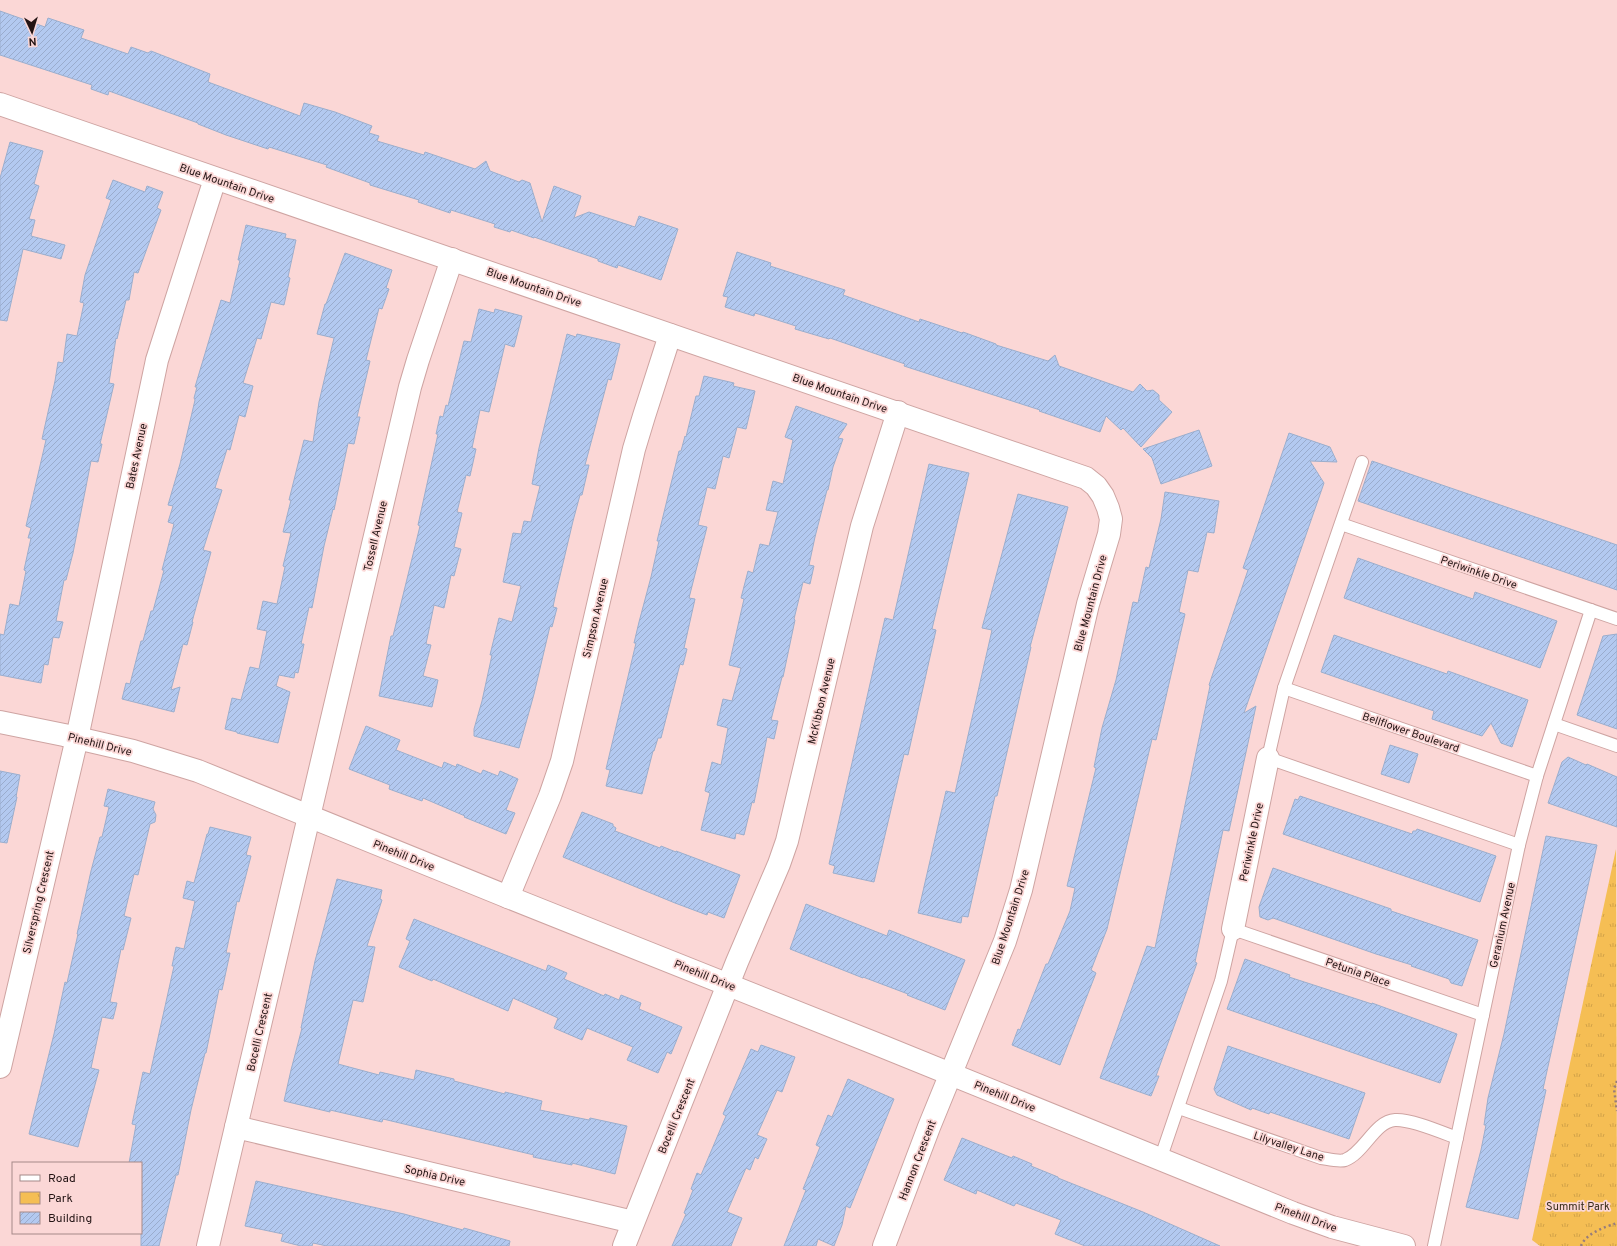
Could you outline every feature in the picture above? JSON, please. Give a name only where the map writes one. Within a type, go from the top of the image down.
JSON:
[{"type":"street","name":"Blue Mountain Drive","points":[[0,104],[898,412],[1086,478],[1096,486],[1103,496],[1111,519],[1109,534],[1086,612],[1021,890],[1005,941],[951,1074]]},
{"type":"street","name":"Bates Avenue","points":[[77,738],[157,360],[215,179]]},
{"type":"street","name":"Tossell Avenue","points":[[309,817],[410,387],[452,259]]},
{"type":"street","name":"Simpson Avenue","points":[[508,897],[550,796],[562,761],[634,449],[670,335]]},
{"type":"street","name":"McKibbon Avenue","points":[[728,985],[779,864],[787,841],[863,521],[898,412]]},
{"type":"street","name":"Pinehill Drive","points":[[0,722],[77,738],[154,757],[198,771],[309,817],[951,1074],[1160,1160],[1332,1227],[1404,1246]]},
{"type":"street","name":"Silverspring Crescent","points":[[0,1067],[77,738]]},
{"type":"street","name":"Periwinkle Drive","points":[[1233,929],[1268,758]]},
{"type":"street","name":"Bocelli Crescent","points":[[208,1246],[309,817]]},
{"type":"street","name":"Bocelli Crescent","points":[[624,1246],[728,985]]},
{"type":"street","name":"Hannon Crescent","points":[[884,1246],[951,1074]]},
{"type":"street","name":"Sophia Drive","points":[[236,1127],[634,1222]]},
{"type":"lane","name":"Periwinkle Drive","points":[[1268,758],[1284,688],[1362,462]]},
{"type":"lane","name":"Periwinkle Drive","points":[[1341,524],[1617,619]]},
{"type":"lane","name":"Geranium Avenue","points":[[1434,1246],[1519,845],[1537,776],[1591,610]]},
{"type":"lane","name":"Bellflower Boulevard","points":[[1284,688],[1537,776]]},
{"type":"lane","points":[[1554,724],[1617,746]]},
{"type":"lane","points":[[1268,758],[1519,845]]},
{"type":"lane","name":"Periwinkle Drive","points":[[1160,1160],[1179,1108],[1221,981],[1233,929]]},
{"type":"lane","name":"Petunia Place","points":[[1233,929],[1483,1015]]},
{"type":"lane","name":"Lilyvalley Lane","points":[[1179,1108],[1321,1158],[1337,1160],[1344,1160],[1351,1157],[1383,1125],[1395,1120],[1408,1122],[1457,1138]]},
{"type":"path","points":[[1617,1080],[1614,1089],[1617,1111]]},
{"type":"path","points":[[1581,1246],[1583,1240],[1602,1228],[1617,1223]]},
{"type":"green space","name":"Summit Park","points":[[1616,849],[1617,1246],[1540,1246],[1532,1240]]},
{"type":"building","points":[[0,11],[45,27],[48,18],[84,30],[81,38],[128,54],[131,47],[148,53],[151,51],[210,74],[208,82],[300,116],[304,103],[335,112],[372,126],[369,133],[379,136],[377,141],[424,155],[425,152],[475,169],[486,161],[490,171],[519,182],[522,180],[530,183],[542,222],[554,186],[581,196],[574,218],[589,212],[635,227],[639,216],[678,229],[661,280],[618,265],[617,268],[598,261],[598,259],[534,237],[511,230],[510,232],[494,227],[495,224],[451,210],[450,213],[418,202],[419,200],[370,185],[370,183],[326,167],[327,165],[269,147],[268,149],[226,135],[198,123],[109,91],[108,95],[91,89],[92,85],[0,55]]},
{"type":"building","points":[[10,142],[43,151],[34,184],[39,186],[29,219],[35,220],[31,236],[65,245],[61,259],[23,249],[7,321],[0,320],[0,178]]},
{"type":"building","points":[[113,180],[145,192],[147,186],[163,192],[157,208],[161,210],[138,273],[134,272],[129,300],[126,300],[117,339],[116,338],[109,383],[114,384],[100,444],[102,444],[98,462],[91,461],[73,553],[66,580],[64,580],[56,621],[63,622],[59,638],[53,637],[48,665],[44,664],[41,683],[0,675],[0,634],[4,635],[10,604],[19,606],[26,571],[24,570],[31,538],[28,538],[31,528],[26,526],[46,440],[42,439],[58,362],[63,363],[67,334],[77,336],[84,303],[80,302],[85,275],[111,200],[106,198]]},
{"type":"building","points":[[246,225],[286,234],[285,238],[296,240],[284,305],[271,302],[261,339],[257,338],[243,383],[253,386],[245,417],[239,415],[230,450],[227,449],[215,488],[222,490],[203,550],[211,552],[187,645],[183,644],[171,690],[180,687],[174,712],[122,699],[126,683],[130,684],[141,641],[143,641],[151,611],[153,611],[164,570],[162,570],[174,524],[168,522],[173,506],[168,505],[180,464],[195,400],[194,398],[197,387],[195,387],[221,300],[230,303]]},
{"type":"building","points":[[737,252],[771,263],[770,266],[845,290],[843,295],[919,322],[920,319],[962,333],[963,332],[996,345],[1048,361],[1055,355],[1059,366],[1133,392],[1140,384],[1147,391],[1153,390],[1159,395],[1159,400],[1172,412],[1141,447],[1123,428],[1121,430],[1106,416],[1100,432],[1039,411],[1040,410],[904,366],[905,364],[830,338],[829,339],[795,329],[796,326],[755,313],[754,316],[725,307],[728,297],[723,296]]},
{"type":"building","points":[[345,253],[392,270],[386,288],[389,289],[382,309],[379,308],[366,360],[370,361],[357,417],[360,417],[354,444],[348,443],[334,510],[333,509],[324,546],[312,608],[309,607],[301,644],[304,644],[298,673],[295,672],[294,678],[279,675],[276,686],[290,692],[278,743],[225,729],[232,698],[241,700],[250,667],[259,669],[267,631],[257,629],[263,601],[277,604],[285,567],[283,566],[291,533],[283,532],[291,500],[289,500],[304,440],[313,442],[319,402],[334,338],[317,334],[325,304]]},
{"type":"building","points":[[479,309],[494,313],[495,309],[522,316],[514,347],[505,344],[489,412],[480,410],[472,448],[476,449],[470,476],[466,475],[457,512],[462,513],[454,547],[461,549],[454,576],[451,575],[444,608],[434,605],[426,644],[431,645],[423,676],[438,680],[432,707],[379,696],[391,636],[393,636],[420,526],[418,525],[438,434],[436,434],[440,416],[443,417],[446,405],[448,406],[464,341],[471,342]]},
{"type":"building","points":[[567,334],[576,337],[577,334],[620,344],[611,380],[608,379],[585,465],[589,465],[582,495],[580,495],[573,521],[553,607],[557,608],[552,627],[550,626],[534,694],[519,748],[474,736],[474,729],[482,701],[492,655],[490,655],[499,618],[512,622],[521,586],[503,582],[513,533],[521,534],[524,521],[531,522],[540,486],[532,484],[539,448]]},
{"type":"building","points":[[704,376],[734,383],[733,386],[755,391],[746,429],[737,427],[729,458],[723,456],[715,489],[707,487],[698,525],[707,527],[689,598],[695,599],[684,648],[687,649],[683,665],[680,664],[661,738],[658,738],[653,751],[642,794],[606,786],[610,770],[606,769],[636,643],[634,643],[651,577],[659,541],[657,541],[679,451],[681,451],[685,436],[686,437],[696,396],[699,396]]},
{"type":"building","points":[[796,406],[847,424],[838,438],[843,439],[833,467],[815,537],[809,565],[814,566],[810,584],[803,582],[794,619],[783,677],[771,720],[778,721],[774,739],[767,737],[754,803],[752,802],[744,835],[736,833],[735,839],[701,830],[710,793],[705,791],[712,762],[721,765],[728,728],[717,725],[723,699],[732,701],[741,668],[729,665],[744,599],[741,598],[748,571],[753,573],[760,544],[769,546],[778,512],[766,510],[773,481],[783,484],[793,440],[785,437]]},
{"type":"building","points":[[1199,430],[1212,466],[1161,484],[1152,458],[1143,449]]},
{"type":"building","points":[[1289,433],[1330,447],[1337,462],[1310,461],[1324,483],[1244,713],[1256,706],[1229,831],[1223,830],[1195,962],[1197,963],[1156,1076],[1159,1076],[1151,1096],[1100,1078],[1147,946],[1155,948],[1209,685],[1248,570],[1243,568]]},
{"type":"building","points":[[1372,461],[1617,545],[1617,590],[1358,501]]},
{"type":"building","points":[[929,464],[969,473],[932,629],[936,630],[908,755],[904,754],[874,882],[833,873],[835,866],[829,864],[885,618],[893,620]]},
{"type":"building","points":[[1165,492],[1219,501],[1214,533],[1207,532],[1198,572],[1188,570],[1179,612],[1185,614],[1156,740],[1152,739],[1107,929],[1091,970],[1096,973],[1060,1065],[1012,1045],[1018,1029],[1020,1030],[1046,964],[1048,964],[1070,911],[1075,888],[1067,886],[1096,768],[1094,767],[1102,728],[1116,680],[1133,602],[1138,603],[1146,567],[1149,568],[1161,519]]},
{"type":"building","points":[[1018,494],[1068,507],[1030,647],[968,917],[962,916],[961,923],[918,913],[946,791],[955,793],[992,630],[982,628]]},
{"type":"building","points":[[1358,558],[1473,599],[1475,592],[1557,621],[1540,668],[1344,598]]},
{"type":"building","points":[[1617,634],[1617,729],[1577,715],[1603,636]]},
{"type":"building","points":[[1334,635],[1447,674],[1448,671],[1528,700],[1512,747],[1501,743],[1491,723],[1482,736],[1432,719],[1434,711],[1321,672]]},
{"type":"building","points":[[366,726],[400,740],[396,750],[442,768],[444,762],[456,767],[457,764],[481,774],[483,770],[498,776],[500,771],[518,779],[506,810],[515,813],[506,834],[423,798],[422,801],[389,789],[390,785],[349,769]]},
{"type":"building","points":[[1390,745],[1418,754],[1409,783],[1381,774]]},
{"type":"building","points":[[1568,757],[1617,777],[1617,827],[1548,803],[1562,762]]},
{"type":"building","points":[[0,771],[20,775],[7,843],[0,842]]},
{"type":"building","points":[[108,789],[155,802],[153,809],[156,815],[155,822],[150,824],[138,875],[134,874],[124,916],[131,918],[123,950],[121,949],[110,1002],[117,1003],[113,1019],[102,1017],[91,1068],[99,1070],[78,1147],[29,1134],[54,1034],[65,982],[67,983],[91,871],[100,837],[102,837],[109,807],[104,806]]},
{"type":"building","points":[[1300,796],[1412,834],[1413,831],[1416,831],[1417,829],[1496,856],[1480,902],[1283,834],[1295,799],[1298,800]]},
{"type":"building","points":[[582,812],[613,824],[616,828],[615,831],[660,848],[661,846],[676,851],[740,875],[724,918],[708,912],[707,915],[675,903],[563,857]]},
{"type":"building","points":[[210,827],[251,837],[246,855],[251,856],[239,902],[237,901],[226,953],[230,953],[222,990],[219,989],[206,1053],[191,1110],[178,1175],[176,1175],[159,1246],[141,1246],[142,1162],[129,1162],[136,1125],[132,1124],[143,1072],[150,1074],[174,966],[172,966],[176,947],[184,949],[195,901],[183,898],[187,881],[194,883]]},
{"type":"building","points":[[1546,836],[1597,845],[1543,1089],[1546,1090],[1518,1219],[1466,1207],[1481,1150],[1486,1125],[1484,1125],[1488,1098],[1504,1034]]},
{"type":"building","points":[[1273,868],[1391,909],[1391,911],[1478,940],[1462,986],[1451,983],[1449,979],[1411,966],[1412,965],[1273,918],[1268,920],[1260,917],[1259,907]]},
{"type":"building","points":[[337,879],[382,890],[380,899],[382,900],[367,946],[375,947],[363,1002],[353,1000],[338,1064],[379,1075],[380,1072],[414,1080],[416,1070],[454,1079],[454,1081],[505,1094],[505,1092],[542,1101],[540,1110],[627,1126],[615,1174],[572,1163],[572,1165],[533,1157],[534,1155],[383,1119],[382,1122],[284,1101],[302,1028],[315,961]]},
{"type":"building","points":[[806,904],[887,936],[889,930],[965,960],[945,1010],[907,995],[908,994],[790,949]]},
{"type":"building","points":[[414,919],[546,971],[548,965],[567,973],[564,979],[604,996],[605,994],[619,1000],[621,995],[641,1003],[639,1009],[682,1027],[671,1054],[667,1052],[658,1073],[627,1060],[633,1047],[587,1028],[582,1040],[554,1028],[558,1018],[513,998],[508,1011],[433,979],[432,981],[399,967],[410,941],[406,939]]},
{"type":"building","points":[[1245,959],[1290,975],[1289,977],[1372,1003],[1457,1034],[1440,1083],[1227,1009]]},
{"type":"building","points":[[761,1045],[795,1057],[782,1092],[777,1090],[757,1135],[767,1139],[758,1159],[755,1157],[750,1170],[746,1168],[727,1212],[742,1218],[731,1246],[672,1246],[686,1214],[684,1213],[693,1190],[691,1189],[697,1173],[701,1175],[726,1116],[723,1114],[751,1049],[758,1052]]},
{"type":"building","points":[[1228,1046],[1365,1093],[1349,1139],[1270,1112],[1269,1114],[1252,1108],[1251,1110],[1217,1095],[1214,1089]]},
{"type":"building","points":[[848,1079],[894,1099],[850,1208],[846,1206],[842,1225],[834,1246],[818,1239],[816,1246],[784,1246],[806,1190],[803,1189],[820,1147],[816,1145],[828,1115],[832,1117]]},
{"type":"building","points":[[962,1138],[1012,1158],[1013,1156],[1058,1178],[1143,1212],[1220,1246],[1085,1246],[1055,1234],[1061,1220],[1016,1203],[1014,1206],[977,1190],[976,1194],[944,1180]]},
{"type":"building","points":[[256,1181],[404,1214],[463,1230],[464,1228],[510,1241],[509,1246],[327,1246],[313,1243],[312,1246],[301,1246],[281,1241],[283,1234],[245,1226]]}]
